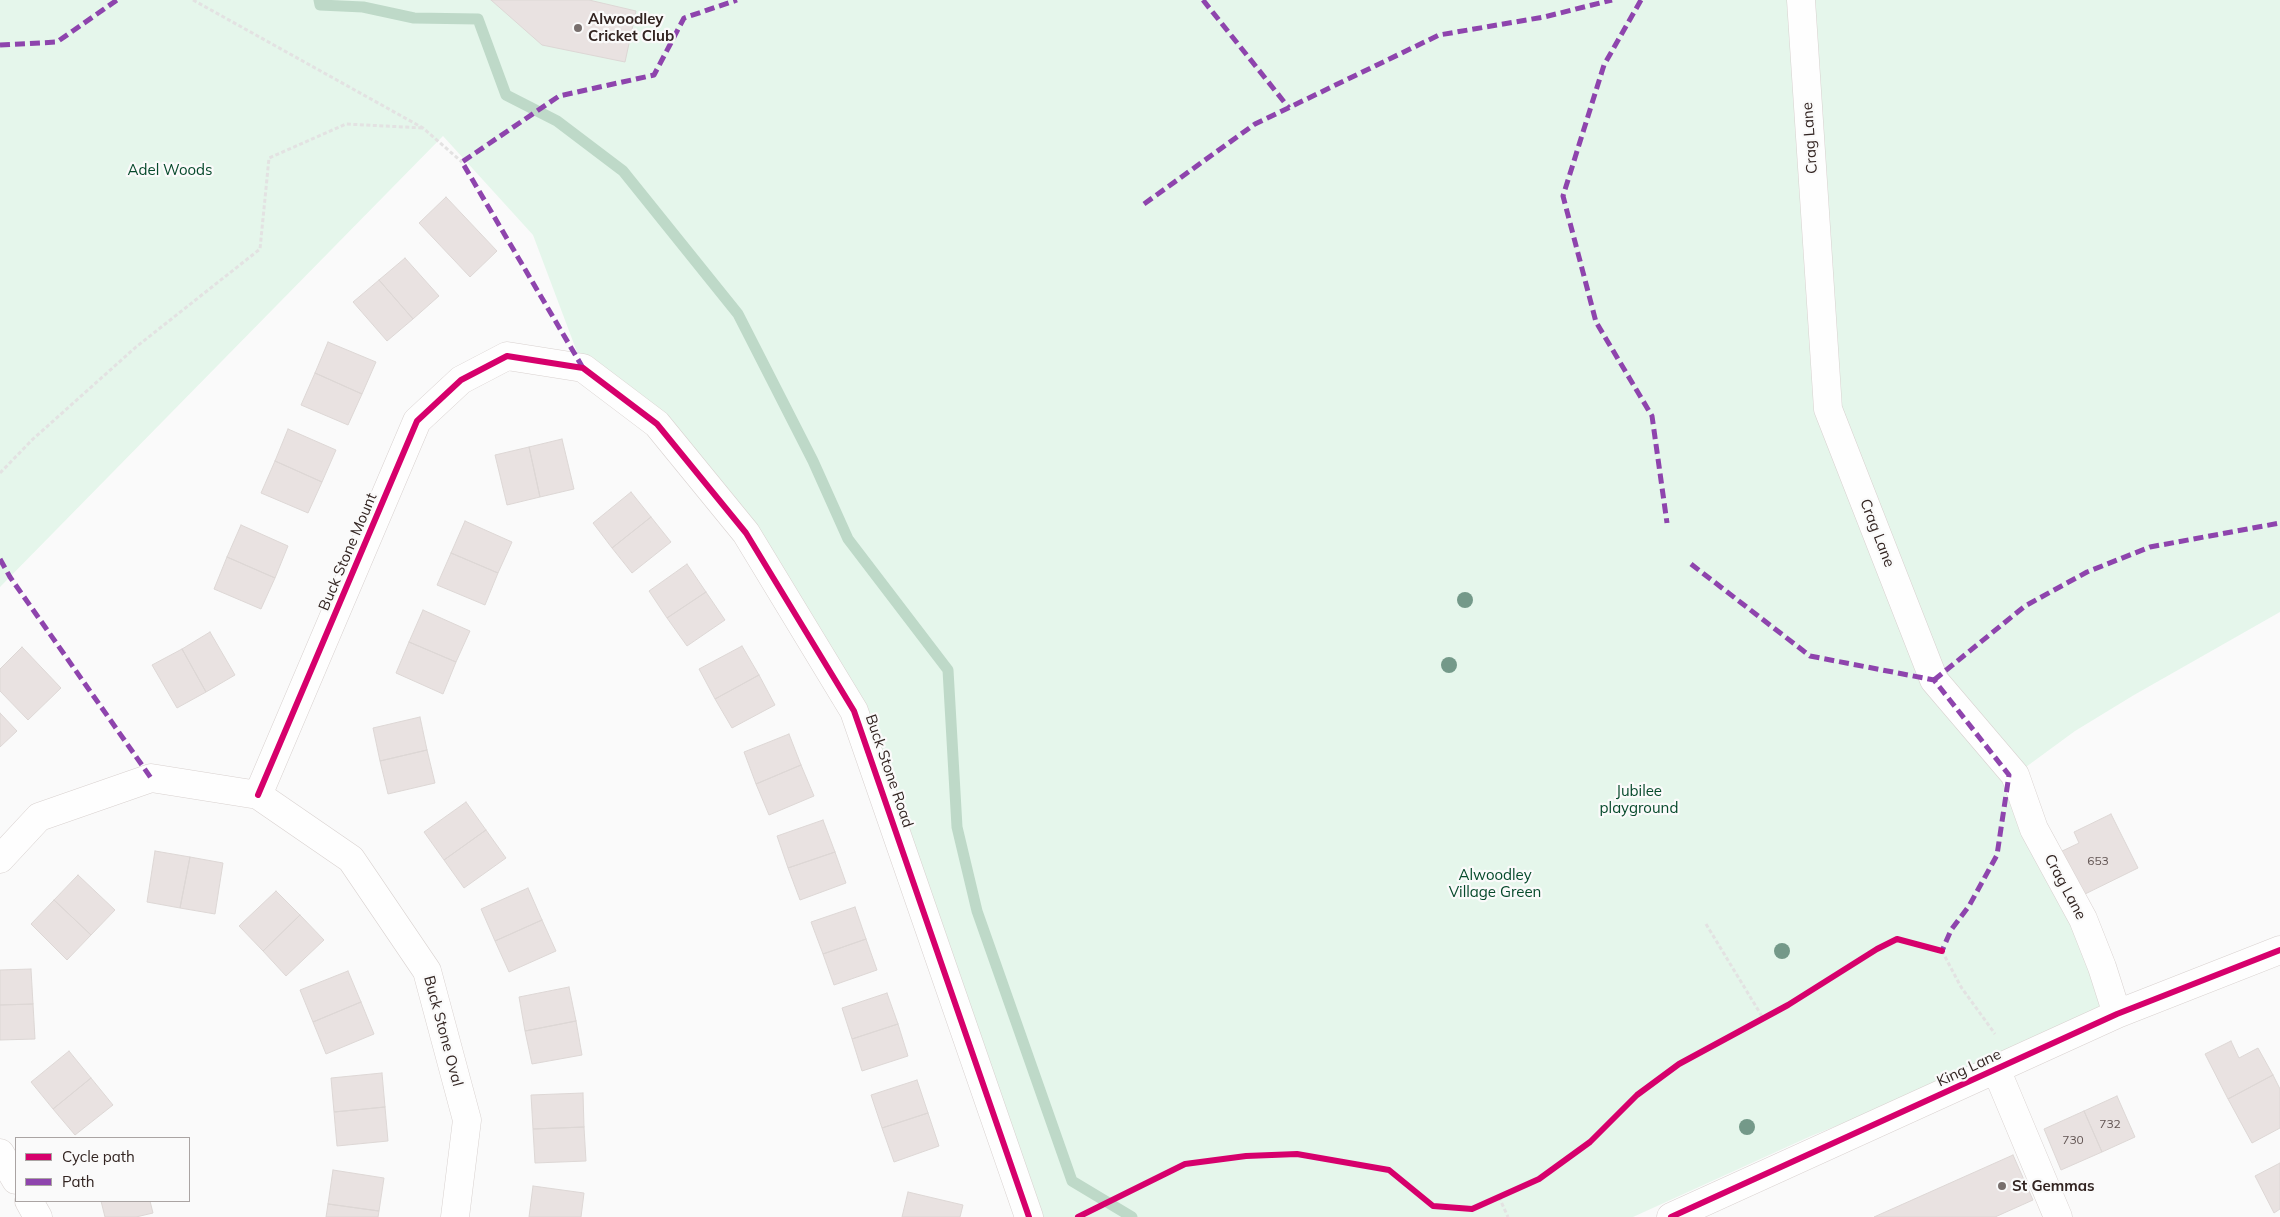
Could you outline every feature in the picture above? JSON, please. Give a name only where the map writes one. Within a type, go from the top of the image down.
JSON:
[{"type":"street","name":"Crag Lane","points":[[1800,0],[1828,409],[1934,680],[2015,775],[2034,829],[2083,919],[2102,967],[2117,1014]]},
{"type":"street","name":"Buck Stone Mount","points":[[258,795],[417,422],[460,380],[507,356]]},
{"type":"street","name":"Buck Stone Road","points":[[507,356],[583,368],[657,424],[746,533],[854,711],[1029,1217]]},
{"type":"street","points":[[0,858],[38,817],[151,778],[258,795]]},
{"type":"street","name":"Buck Stone Oval","points":[[258,795],[351,859],[427,971],[467,1120],[456,1217]]},
{"type":"street","points":[[2068,941],[2084,946],[2093,958],[2117,1014]]},
{"type":"street","name":"King Lane","points":[[1671,1217],[2117,1014],[2280,950]]},
{"type":"street","points":[[1996,1070],[2058,1217]]},
{"type":"street","points":[[0,1152],[15,1178]]},
{"type":"street","points":[[30,1202],[38,1217]]},
{"type":"path","points":[[193,0],[423,128],[462,162]]},
{"type":"path","points":[[0,473],[33,439],[136,347],[260,249],[269,158],[346,124],[423,128]]},
{"type":"path","points":[[1706,924],[1763,1018]]},
{"type":"path","points":[[1933,948],[1942,951],[1961,987],[2003,1045],[2021,1058]]},
{"type":"path","points":[[1755,1022],[1771,1014]]},
{"type":"path","points":[[1490,1201],[1507,1193]]},
{"type":"path","points":[[1499,1197],[1508,1217]]},
{"type":"green space","points":[[0,0],[2280,0],[2280,612],[2134,695],[2075,731],[2015,775],[2124,1011],[1811,1136],[1633,1217],[1029,1217],[854,711],[746,533],[583,368],[533,235],[443,136],[0,587]]},
{"type":"building","name":"Alwoodley Cricket Club","points":[[491,0],[589,0],[636,11],[625,62],[542,45]]},
{"type":"building","points":[[446,197],[497,251],[470,277],[419,223]]},
{"type":"building","points":[[405,258],[439,296],[413,319],[379,280]]},
{"type":"building","points":[[379,280],[413,319],[387,341],[353,302]]},
{"type":"building","points":[[328,342],[376,362],[362,394],[315,373]]},
{"type":"building","points":[[315,373],[362,394],[348,425],[301,405]]},
{"type":"building","points":[[288,429],[336,450],[322,482],[275,461]]},
{"type":"building","points":[[562,439],[574,489],[540,497],[529,447]]},
{"type":"building","points":[[529,447],[540,497],[507,505],[495,455]]},
{"type":"building","points":[[275,461],[322,482],[308,513],[261,493]]},
{"type":"building","points":[[631,492],[651,517],[612,548],[593,523]]},
{"type":"building","points":[[651,517],[671,542],[632,573],[612,548]]},
{"type":"building","points":[[465,521],[512,542],[498,573],[451,553]]},
{"type":"building","points":[[241,525],[288,546],[275,578],[227,557]]},
{"type":"building","points":[[451,553],[498,573],[485,605],[437,585]]},
{"type":"building","points":[[227,557],[275,578],[261,609],[214,589]]},
{"type":"building","points":[[687,564],[706,592],[667,618],[649,591]]},
{"type":"building","points":[[706,592],[725,620],[687,646],[667,618]]},
{"type":"building","points":[[423,610],[470,631],[456,662],[409,642]]},
{"type":"building","points":[[210,632],[235,675],[206,692],[182,649]]},
{"type":"building","points":[[409,642],[456,662],[443,694],[396,673]]},
{"type":"building","points":[[742,646],[759,675],[715,699],[699,669]]},
{"type":"building","points":[[22,647],[61,688],[28,720],[0,691],[0,669]]},
{"type":"building","points":[[182,649],[206,692],[177,708],[152,665]]},
{"type":"building","points":[[759,675],[775,705],[732,728],[715,699]]},
{"type":"building","points":[[0,713],[17,731],[0,747]]},
{"type":"building","points":[[420,717],[427,750],[380,761],[373,728]]},
{"type":"building","points":[[789,734],[801,765],[756,784],[744,752]]},
{"type":"building","points":[[427,750],[435,783],[388,794],[380,761]]},
{"type":"building","points":[[801,765],[814,796],[769,815],[756,784]]},
{"type":"building","points":[[466,802],[486,830],[444,860],[424,832]]},
{"type":"building","points":[[2111,814],[2138,868],[2079,897],[2058,853],[2079,843],[2074,832]]},
{"type":"building","points":[[823,820],[835,852],[788,868],[777,836]]},
{"type":"building","points":[[486,830],[506,858],[464,888],[444,860]]},
{"type":"building","points":[[155,851],[190,857],[180,908],[147,902]]},
{"type":"building","points":[[835,852],[846,883],[800,900],[788,868]]},
{"type":"building","points":[[190,857],[223,863],[215,914],[180,908]]},
{"type":"building","points":[[78,875],[115,910],[91,935],[54,900]]},
{"type":"building","points":[[528,888],[542,920],[495,941],[481,909]]},
{"type":"building","points":[[276,891],[300,915],[263,951],[239,926]]},
{"type":"building","points":[[54,900],[91,935],[67,960],[31,924]]},
{"type":"building","points":[[855,907],[866,939],[823,954],[811,922]]},
{"type":"building","points":[[300,915],[324,940],[286,976],[263,951]]},
{"type":"building","points":[[542,920],[556,951],[509,972],[495,941]]},
{"type":"building","points":[[866,939],[877,970],[834,985],[823,954]]},
{"type":"building","points":[[31,969],[33,1004],[0,1005],[0,970]]},
{"type":"building","points":[[348,971],[361,1002],[313,1022],[300,990]]},
{"type":"building","points":[[569,987],[576,1021],[525,1031],[519,997]]},
{"type":"building","points":[[887,993],[898,1024],[852,1039],[842,1008]]},
{"type":"building","points":[[361,1002],[374,1034],[326,1054],[313,1022]]},
{"type":"building","points":[[33,1004],[35,1039],[0,1040],[0,1005]]},
{"type":"building","points":[[576,1021],[582,1055],[532,1064],[525,1031]]},
{"type":"building","points":[[898,1024],[908,1056],[862,1071],[852,1039]]},
{"type":"building","points":[[2231,1041],[2239,1058],[2258,1048],[2273,1075],[2228,1099],[2205,1054]]},
{"type":"building","points":[[69,1051],[91,1078],[53,1109],[31,1082]]},
{"type":"building","points":[[382,1073],[385,1107],[334,1112],[331,1078]]},
{"type":"building","points":[[2273,1075],[2280,1089],[2280,1128],[2252,1143],[2228,1099]]},
{"type":"building","points":[[91,1078],[113,1105],[75,1135],[53,1109]]},
{"type":"building","points":[[917,1080],[928,1113],[882,1128],[871,1095]]},
{"type":"building","points":[[583,1093],[584,1127],[533,1129],[531,1095]]},
{"type":"building","points":[[2117,1096],[2135,1137],[2102,1152],[2084,1111]]},
{"type":"building","points":[[385,1107],[388,1141],[337,1146],[334,1112]]},
{"type":"building","points":[[2084,1111],[2102,1152],[2061,1170],[2044,1129]]},
{"type":"building","points":[[928,1113],[939,1146],[894,1162],[882,1128]]},
{"type":"building","points":[[584,1127],[586,1161],[535,1163],[533,1129]]},
{"type":"building","points":[[2013,1155],[2033,1200],[1995,1217],[1874,1217]]},
{"type":"building","points":[[2280,1163],[2280,1209],[2274,1213],[2255,1176]]},
{"type":"building","points":[[333,1170],[384,1178],[379,1211],[328,1204]]},
{"type":"building","points":[[533,1186],[584,1193],[581,1217],[529,1217]]},
{"type":"building","points":[[908,1192],[963,1205],[960,1217],[902,1217]]},
{"type":"building","points":[[101,1202],[150,1202],[153,1213],[136,1217],[105,1217]]},
{"type":"building","points":[[328,1204],[379,1211],[378,1217],[326,1217]]},
{"type":"waterway","points":[[319,0],[320,5],[363,7],[414,18],[478,19],[506,95],[557,121],[623,171],[738,314],[813,461],[848,539],[948,670],[957,827],[977,911],[1072,1181],[1132,1217]]},
{"type":"marked path","points":[[0,45],[57,42],[117,0]]},
{"type":"marked path","points":[[583,368],[462,162],[559,96],[654,75],[684,18],[737,0]]},
{"type":"marked path","points":[[1203,0],[1289,108]]},
{"type":"marked path","points":[[1144,204],[1255,124],[1439,35],[1544,17],[1612,0]]},
{"type":"marked path","points":[[1641,0],[1604,65],[1563,196],[1596,322],[1652,416],[1667,523]]},
{"type":"marked path","points":[[1934,680],[2025,606],[2087,572],[2150,547],[2280,523]]},
{"type":"marked path","points":[[0,559],[10,577],[151,778]]},
{"type":"marked path","points":[[1691,564],[1810,656],[1934,680],[2009,775],[1997,855],[1969,906],[1951,930],[1942,951]]},
{"type":"cycle path","points":[[258,795],[417,421],[461,380],[507,356],[583,368],[657,424],[746,533],[854,711],[1029,1217]]},
{"type":"cycle path","points":[[1078,1217],[1185,1164],[1246,1156],[1297,1154],[1389,1170],[1433,1206],[1472,1209],[1539,1179],[1590,1142],[1637,1095],[1679,1064],[1788,1005],[1877,949],[1897,939],[1942,951]]},
{"type":"cycle path","points":[[1671,1217],[2117,1014],[2280,950]]},
{"type":"place","name":"Alwoodley Cricket Club","points":[[578,28]]},
{"type":"place","name":"St Gemmas","points":[[2002,1186]]},
{"type":"park label","name":"Adel Woods","points":[[170,170]]},
{"type":"park label","name":"Jubilee playground","points":[[1639,800]]},
{"type":"park label","name":"Alwoodley Village Green","points":[[1495,884]]}]
